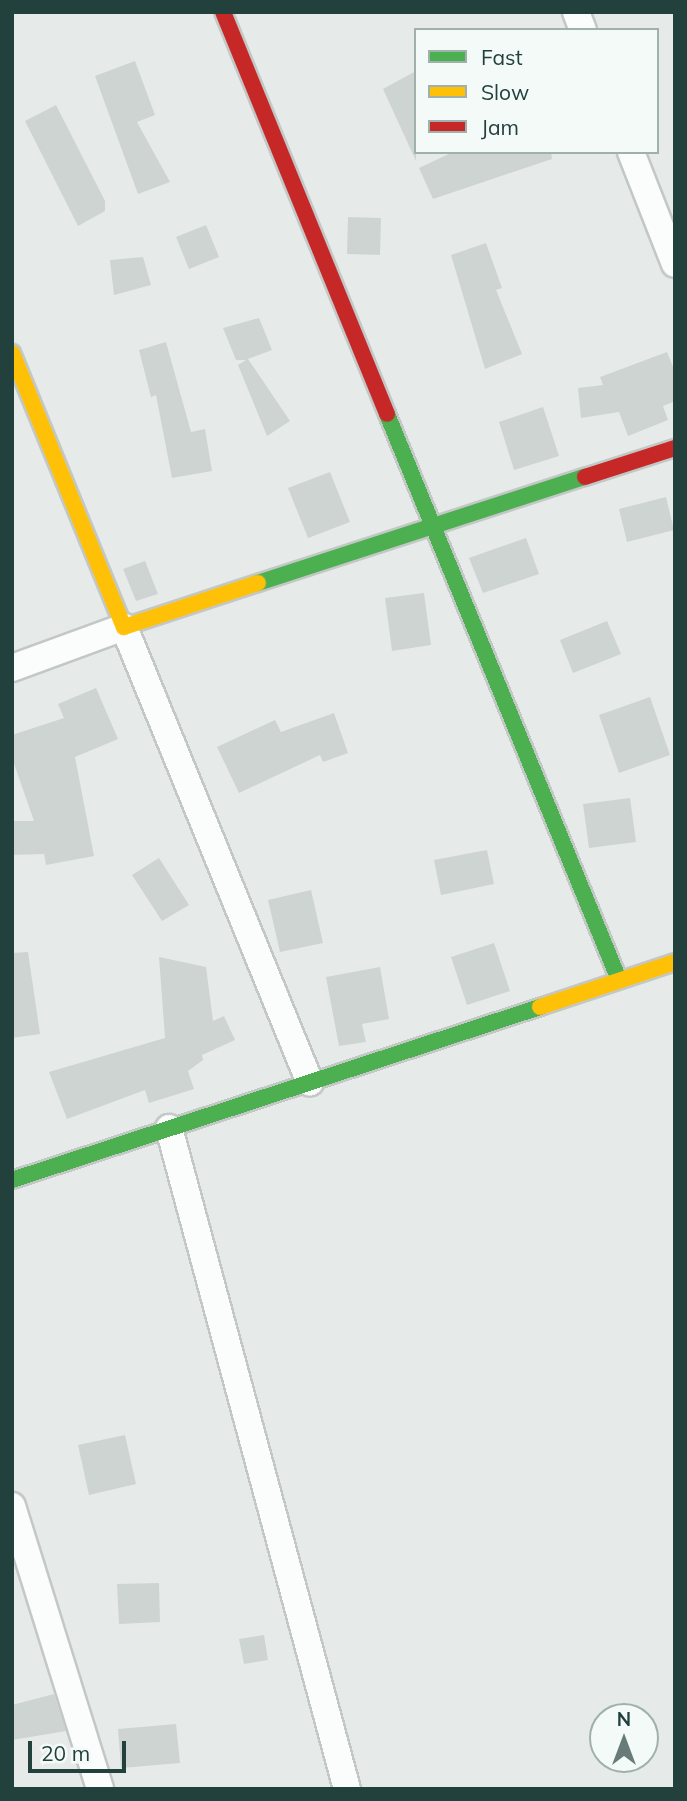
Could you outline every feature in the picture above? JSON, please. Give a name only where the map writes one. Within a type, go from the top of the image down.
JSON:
[{"type":"street","points":[[223,12],[430,529],[619,980]]},
{"type":"street","points":[[632,154],[675,264]]},
{"type":"street","points":[[12,353],[310,1082]]},
{"type":"street","points":[[12,668],[124,627],[675,448]]},
{"type":"street","points":[[12,1180],[675,962]]},
{"type":"street","points":[[169,1128],[347,1789]]},
{"type":"street","points":[[12,1506],[100,1789]]},
{"type":"building","points":[[135,61],[155,115],[137,122],[170,182],[138,194],[95,76]]},
{"type":"building","points":[[414,72],[416,161],[383,89]]},
{"type":"building","points":[[56,105],[105,201],[105,211],[78,226],[25,121]]},
{"type":"building","points":[[449,154],[551,154],[552,159],[433,199],[419,168]]},
{"type":"building","points":[[348,217],[381,218],[380,255],[347,254]]},
{"type":"building","points":[[206,225],[219,257],[189,269],[176,237]]},
{"type":"building","points":[[486,243],[502,288],[496,290],[522,354],[485,369],[451,255]]},
{"type":"building","points":[[143,257],[151,285],[114,295],[110,260]]},
{"type":"building","points":[[259,318],[272,350],[248,359],[290,421],[267,436],[238,365],[246,360],[236,360],[223,328]]},
{"type":"building","points":[[166,342],[191,432],[205,429],[212,471],[172,478],[156,395],[151,397],[139,350]]},
{"type":"building","points":[[667,352],[675,372],[675,401],[663,406],[668,420],[628,436],[619,412],[581,418],[578,388],[603,385],[600,377]]},
{"type":"building","points":[[543,407],[559,456],[514,470],[499,422]]},
{"type":"building","points":[[330,472],[350,522],[308,538],[288,488]]},
{"type":"building","points":[[666,497],[674,530],[627,542],[619,509]]},
{"type":"building","points":[[526,538],[539,574],[483,593],[469,558]]},
{"type":"building","points":[[145,561],[158,594],[136,601],[123,569]]},
{"type":"building","points":[[424,593],[431,645],[392,651],[385,598]]},
{"type":"building","points":[[607,621],[621,654],[573,673],[560,640]]},
{"type":"building","points":[[96,688],[118,739],[75,757],[94,856],[46,865],[44,854],[12,855],[12,821],[34,821],[12,758],[12,735],[64,718],[58,704]]},
{"type":"building","points":[[650,697],[670,755],[619,773],[599,715]]},
{"type":"building","points":[[334,713],[348,753],[323,762],[320,755],[239,793],[217,747],[275,720],[281,732]]},
{"type":"building","points":[[630,798],[636,842],[589,848],[583,804]]},
{"type":"building","points":[[487,850],[494,884],[441,895],[434,860]]},
{"type":"building","points":[[159,858],[189,905],[162,921],[132,875]]},
{"type":"building","points":[[311,890],[323,943],[280,952],[268,900]]},
{"type":"building","points":[[494,943],[510,991],[467,1005],[451,957]]},
{"type":"building","points":[[28,952],[40,1034],[12,1038],[12,953]]},
{"type":"building","points":[[159,957],[206,967],[213,1021],[224,1016],[235,1040],[202,1055],[203,1060],[188,1071],[194,1089],[149,1103],[145,1090],[67,1119],[49,1072],[165,1038]]},
{"type":"building","points":[[380,967],[389,1019],[362,1024],[366,1042],[339,1046],[326,977]]},
{"type":"building","points":[[125,1435],[136,1484],[89,1495],[78,1445]]},
{"type":"building","points":[[159,1583],[160,1622],[119,1624],[117,1584]]},
{"type":"building","points":[[264,1635],[268,1660],[244,1664],[239,1639]]},
{"type":"building","points":[[54,1694],[66,1731],[12,1740],[12,1705]]},
{"type":"building","points":[[176,1724],[180,1763],[121,1768],[118,1729]]},
{"type":"traffic: fast","points":[[387,414],[619,980]]},
{"type":"traffic: fast","points":[[258,583],[585,477]]},
{"type":"traffic: fast","points":[[12,1180],[540,1007]]},
{"type":"traffic: slow","points":[[12,353],[124,627],[258,583]]},
{"type":"traffic: slow","points":[[540,1007],[675,962]]},
{"type":"traffic: jam","points":[[223,12],[387,414]]},
{"type":"traffic: jam","points":[[585,477],[675,448]]}]
